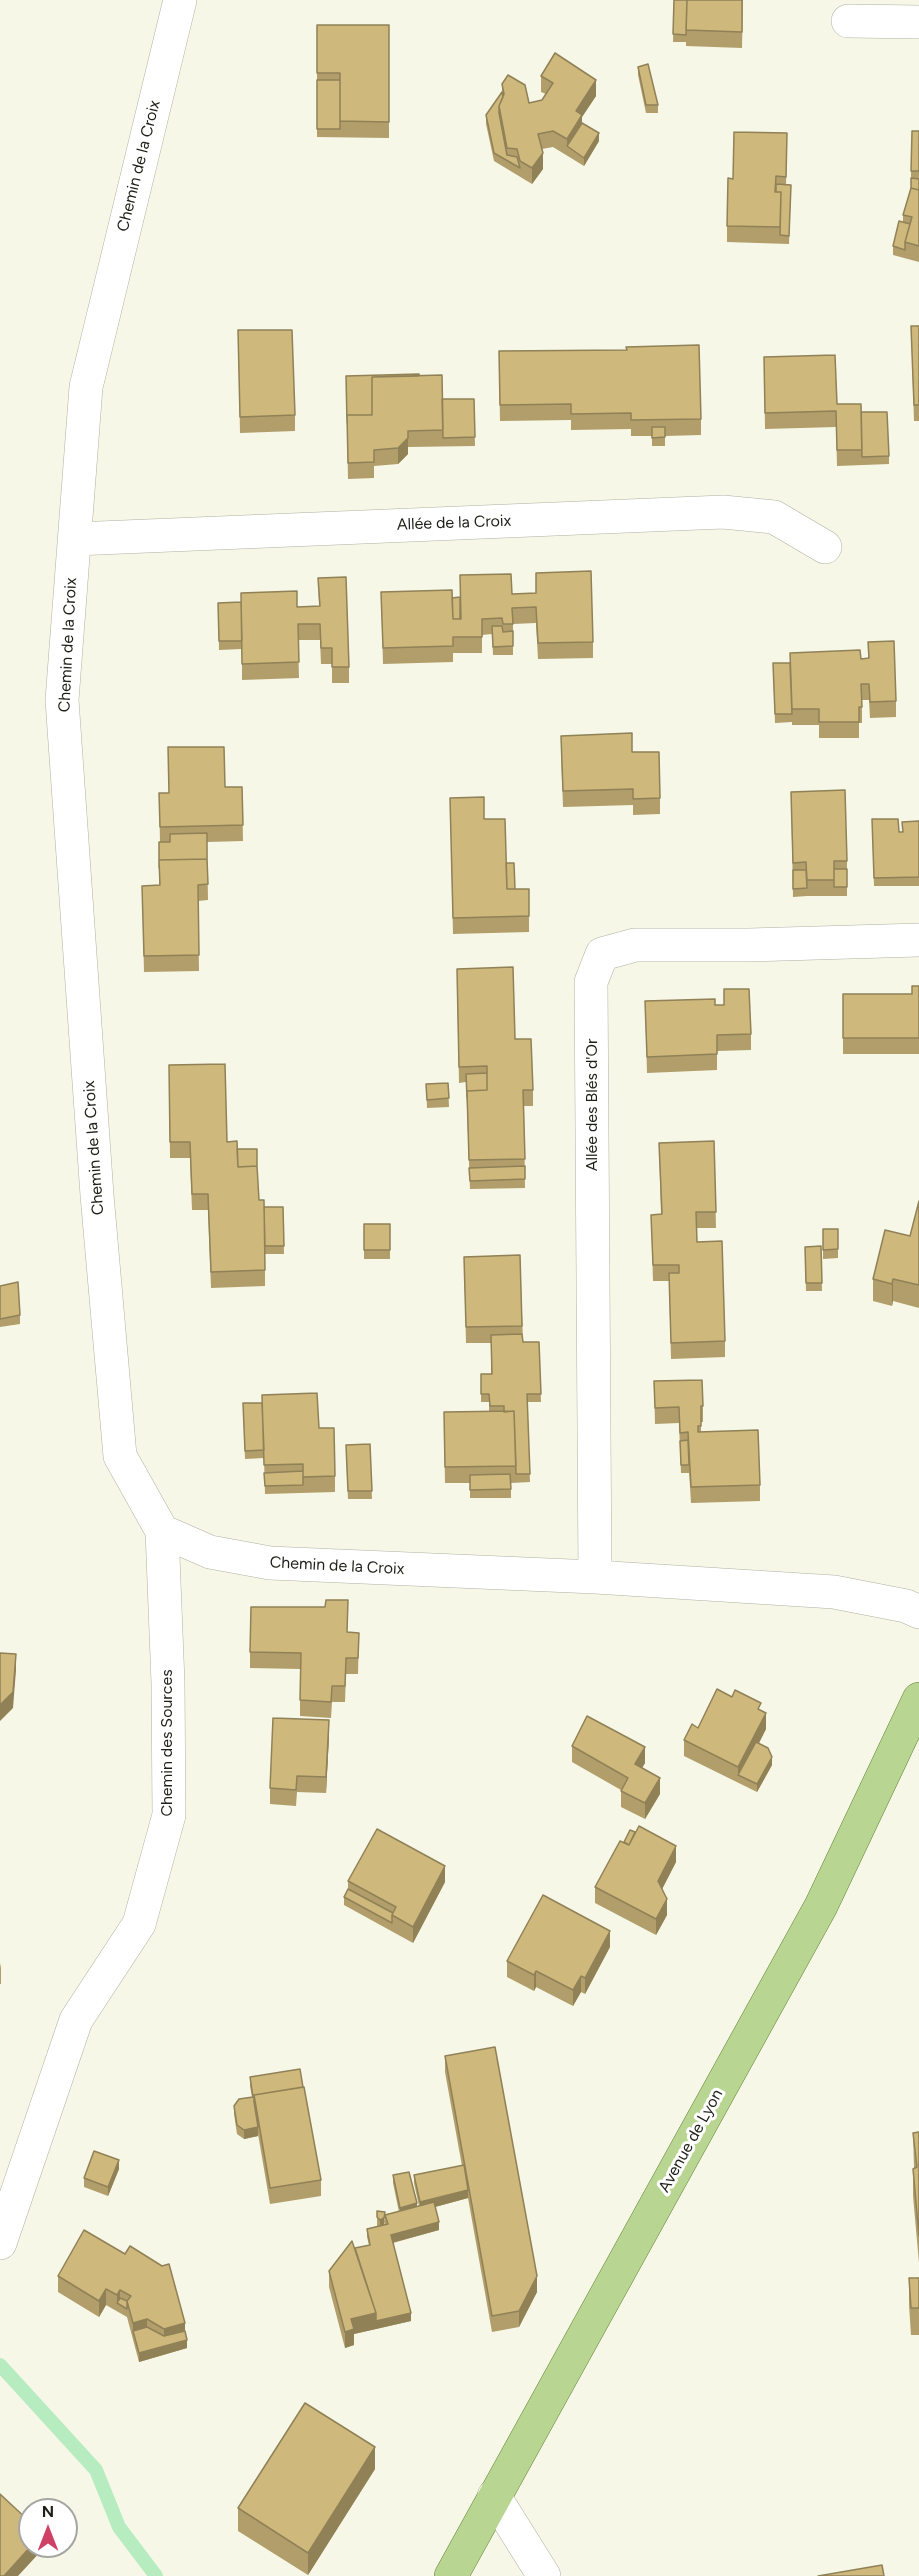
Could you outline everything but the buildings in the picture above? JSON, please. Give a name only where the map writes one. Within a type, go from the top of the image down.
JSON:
[{"type":"main road","name":"Avenue de Lyon","points":[[451,2576],[821,1906],[919,1700]]},
{"type":"street","name":"Chemin de la Croix","points":[[180,0],[86,387],[62,700],[97,1195],[120,1456],[162,1531],[210,1552],[270,1563],[596,1577],[834,1592],[906,1606],[919,1612]]},
{"type":"street","points":[[848,21],[919,22]]},
{"type":"street","name":"Allée de la Croix","points":[[75,539],[723,512],[774,517],[825,547]]},
{"type":"street","name":"Allée des Blés d'Or","points":[[596,1577],[591,982],[602,954],[635,945],[748,945],[919,940]]},
{"type":"street","name":"Chemin des Sources","points":[[0,2243],[76,2020],[139,1924],[170,1815],[162,1531]]},
{"type":"street","points":[[494,2496],[544,2576]]},
{"type":"waterway","points":[[0,2365],[96,2470],[119,2527],[156,2576]]}]
